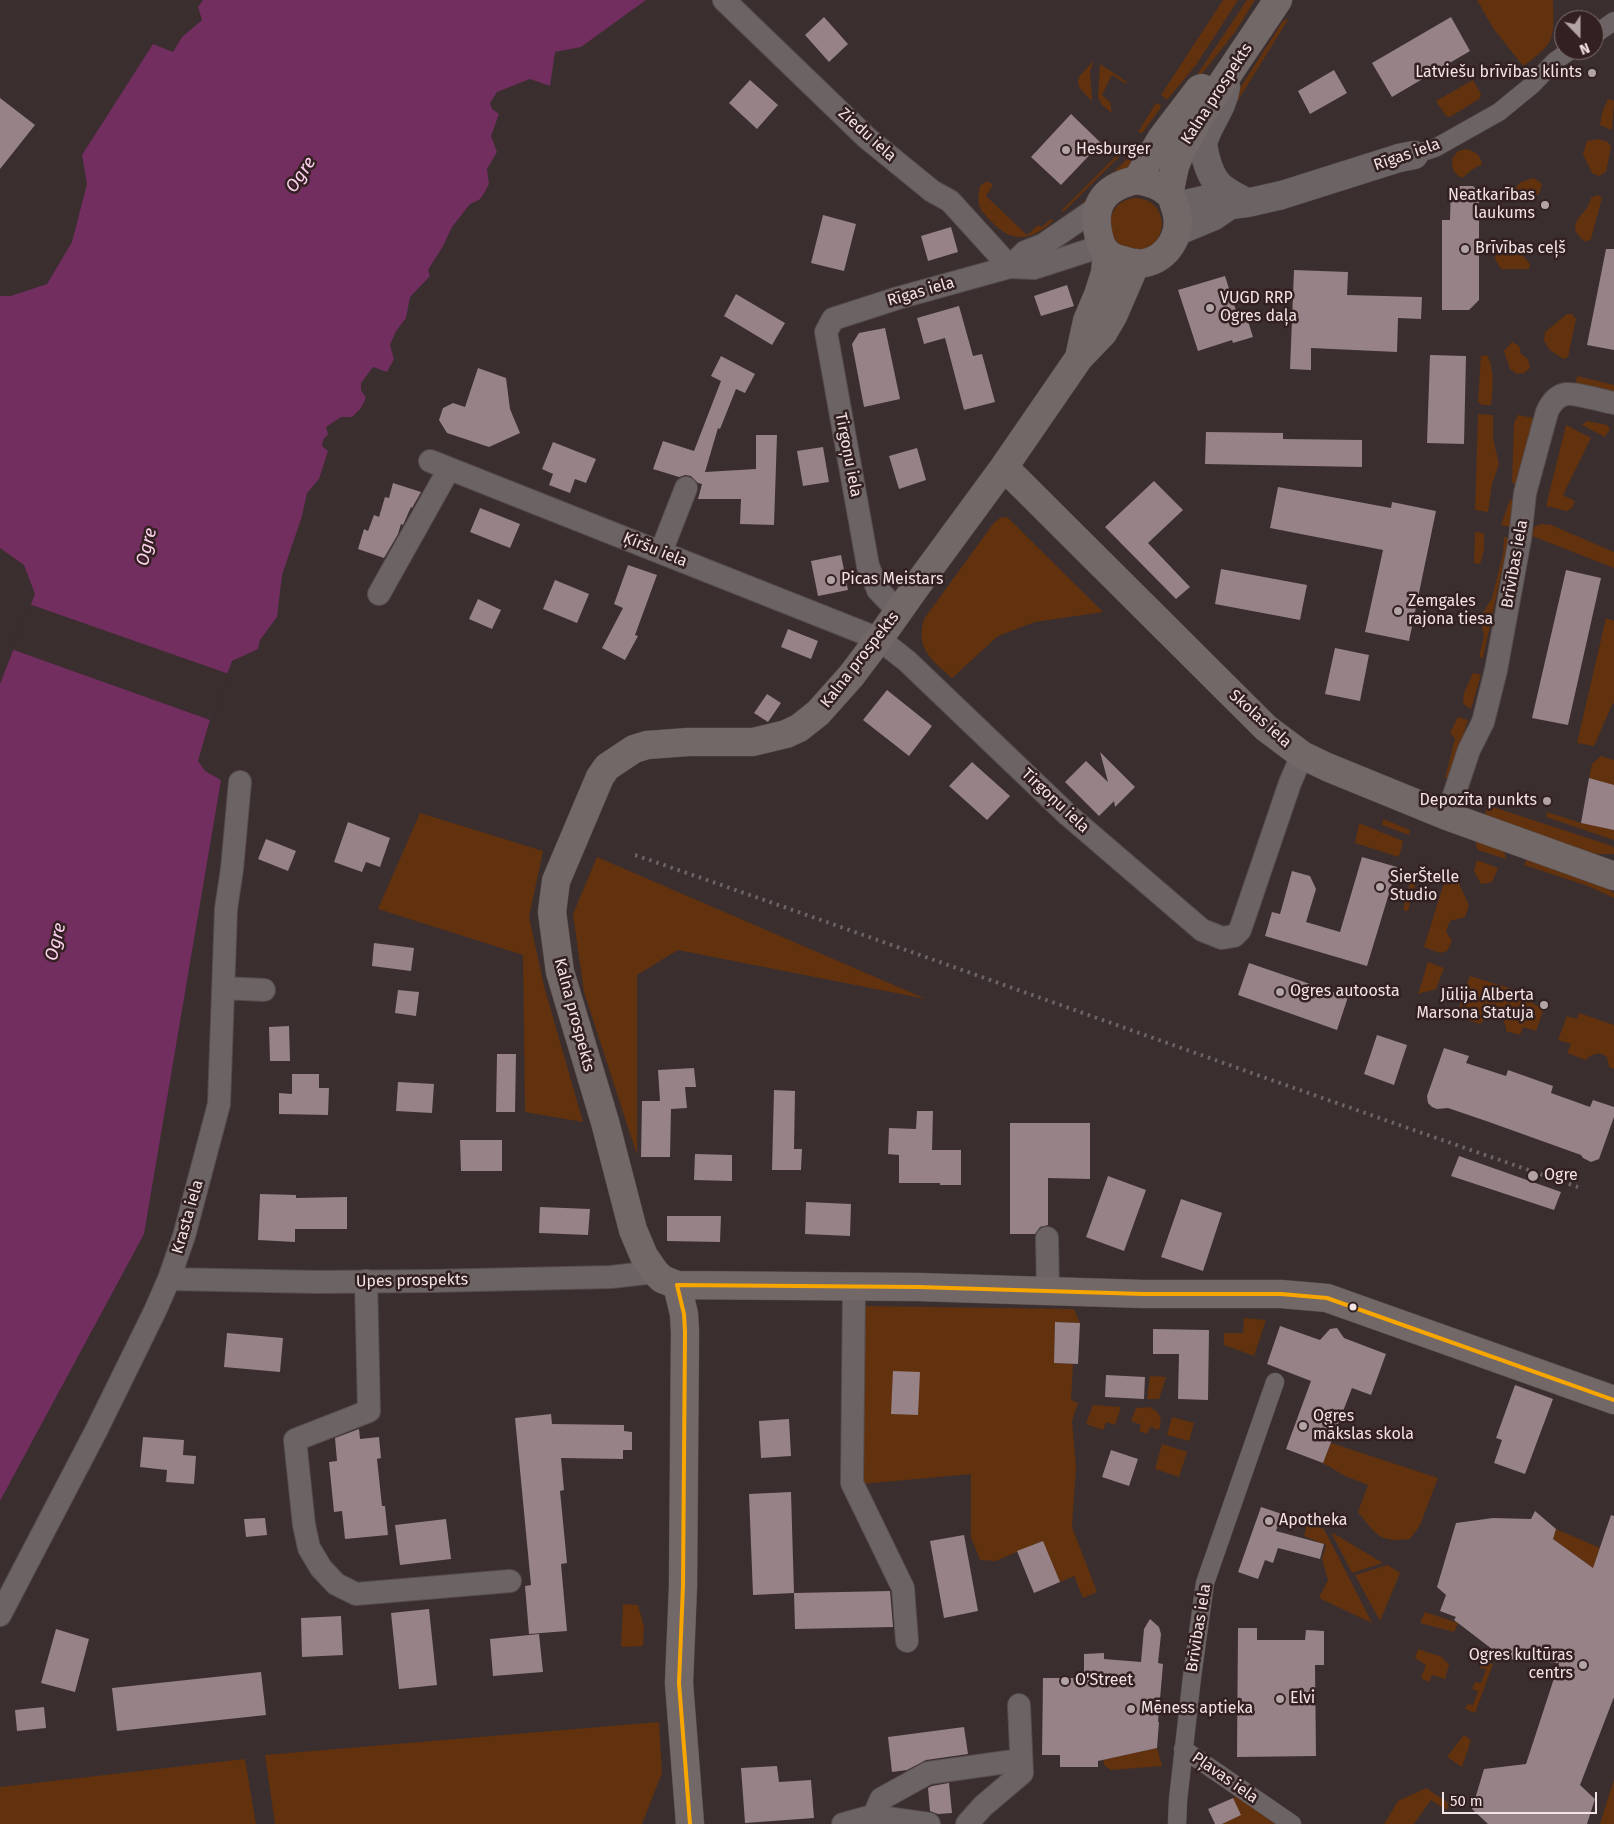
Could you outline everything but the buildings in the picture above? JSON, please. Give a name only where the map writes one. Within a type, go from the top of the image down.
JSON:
[{"type":"main road","name":"Kalna prospekts","points":[[1171,198],[1175,166],[1182,149],[1204,110],[1278,0]]},
{"type":"main road","points":[[1137,180],[1161,139],[1199,89],[1226,78]]},
{"type":"main road","points":[[1079,358],[1087,321],[1105,272],[1104,250],[1095,225],[1098,207],[1108,192],[1124,183],[1137,180],[1152,184],[1171,198],[1178,216],[1178,231],[1173,243],[1161,256],[1145,263],[1136,264],[1119,260],[1104,250]]},
{"type":"main road","points":[[1079,358],[1103,333],[1113,316],[1136,264]]},
{"type":"main road","name":"Kalna prospekts","points":[[690,1824],[679,1683],[683,1586],[684,1314],[666,1278],[644,1256],[632,1230],[605,1122],[560,972],[552,912],[556,881],[600,777],[607,767],[634,749],[647,745],[688,742],[753,742],[786,734],[799,728],[818,713],[852,676],[880,640],[898,612],[1004,467],[1079,358]]},
{"type":"main road","name":"Skolas iela","points":[[1004,467],[1266,728],[1302,756],[1447,816],[1614,876]]},
{"type":"main road","name":"Upes prospekts","points":[[666,1278],[854,1287],[1143,1294],[1281,1294],[1327,1298],[1614,1400]]},
{"type":"street","name":"Ziedu iela","points":[[724,0],[867,138],[932,191],[950,200],[1010,267]]},
{"type":"street","name":"Rīgas iela","points":[[1239,204],[1306,187],[1435,148],[1499,112],[1532,85],[1555,60]]},
{"type":"street","points":[[1226,78],[1224,100],[1203,142],[1211,175],[1217,185],[1239,204]]},
{"type":"street","points":[[1171,198],[1186,204],[1208,199],[1239,204]]},
{"type":"street","points":[[1178,231],[1239,204]]},
{"type":"street","points":[[1010,267],[1025,252],[1043,245],[1098,207]]},
{"type":"street","points":[[1010,267],[1034,268],[1104,250]]},
{"type":"street","name":"Rīgas iela","points":[[833,319],[898,298],[1010,267]]},
{"type":"street","name":"Tirgoņu iela","points":[[833,319],[826,332],[828,349],[868,566],[878,590],[898,612]]},
{"type":"street","name":"Brīvības iela","points":[[1447,816],[1469,750],[1483,722],[1496,670],[1520,538],[1525,493],[1547,412],[1557,398],[1568,394],[1614,404]]},
{"type":"street","name":"Ķiršu iela","points":[[379,594],[440,465],[880,640]]},
{"type":"street","points":[[661,552],[686,488]]},
{"type":"street","name":"Tirgoņu iela","points":[[880,640],[907,661],[1068,814],[1202,930],[1222,938],[1234,936],[1240,930],[1290,783],[1302,756]]},
{"type":"street","name":"Krasta iela","points":[[0,1615],[96,1431],[169,1279],[184,1236],[219,1104],[226,909],[232,869],[240,782]]},
{"type":"street","points":[[224,988],[264,990]]},
{"type":"street","points":[[1047,1238],[1048,1291]]},
{"type":"street","name":"Upes prospekts","points":[[169,1279],[366,1282],[611,1277],[666,1278]]},
{"type":"street","points":[[366,1282],[370,1411],[295,1440],[304,1525],[309,1548],[321,1568],[336,1584],[356,1594],[510,1581]]},
{"type":"street","points":[[854,1287],[852,1483],[903,1588],[907,1640]]},
{"type":"street","name":"Brīvības iela","points":[[1177,1824],[1192,1677],[1205,1583],[1275,1382]]},
{"type":"street","points":[[967,1824],[983,1806],[1022,1774],[1019,1705]]},
{"type":"street","name":"Pļavas iela","points":[[1184,1749],[1292,1824]]},
{"type":"street","points":[[872,1816],[881,1799],[928,1773],[1021,1760]]},
{"type":"street","points":[[843,1824],[872,1816],[929,1824]]},
{"type":"shaded area","points":[[1223,0],[1238,0],[1196,65],[1167,100],[1161,95]]},
{"type":"shaded area","points":[[1247,0],[1255,0],[1235,32],[1197,80],[1195,78]]},
{"type":"shaded area","points":[[1477,0],[1553,0],[1553,32],[1551,39],[1542,51],[1523,66],[1493,28]]},
{"type":"shaded area","points":[[1289,18],[1224,123],[1222,116],[1283,21]]},
{"type":"shaded area","points":[[1094,61],[1090,71],[1092,101],[1078,85],[1078,81],[1083,72]]},
{"type":"shaded area","points":[[1100,64],[1127,82],[1126,84],[1112,75],[1102,95],[1110,102],[1112,113],[1102,105],[1098,97]]},
{"type":"shaded area","points":[[1473,80],[1481,94],[1479,99],[1450,117],[1446,116],[1436,101]]},
{"type":"shaded area","points":[[1608,99],[1614,101],[1612,130],[1600,125],[1602,113]]},
{"type":"shaded area","points":[[1156,103],[1161,105],[1160,109],[1142,133],[1138,132]]},
{"type":"shaded area","points":[[1598,139],[1608,142],[1611,147],[1606,172],[1599,176],[1592,173],[1583,154],[1587,141]]},
{"type":"shaded area","points":[[1143,143],[1141,158],[1061,224]]},
{"type":"shaded area","points":[[1467,149],[1477,154],[1482,164],[1462,178],[1454,170],[1452,159],[1458,151]]},
{"type":"shaded area","points":[[1121,151],[1123,153],[1063,212],[1061,211]]},
{"type":"shaded area","points":[[1534,178],[1542,184],[1539,194],[1526,199],[1514,200],[1512,191],[1521,182]]},
{"type":"shaded area","points":[[986,182],[993,185],[986,196],[1027,235],[1038,225],[1042,227],[1051,219],[1053,221],[1030,236],[1016,237],[1001,230],[984,214],[980,207],[978,198],[980,186]]},
{"type":"shaded area","points":[[1598,195],[1602,198],[1591,239],[1586,242],[1576,230],[1576,224],[1591,198]]},
{"type":"shaded area","points":[[1136,198],[1146,200],[1154,206],[1160,214],[1162,224],[1160,234],[1154,242],[1146,248],[1136,250],[1126,248],[1118,242],[1112,234],[1110,224],[1112,214],[1118,206],[1126,200]]},
{"type":"shaded area","points":[[1504,246],[1512,246],[1516,249],[1530,264],[1529,269],[1501,269],[1495,259],[1496,253]]},
{"type":"shaded area","points":[[1567,314],[1572,314],[1576,319],[1568,357],[1563,359],[1550,350],[1544,341],[1545,332]]},
{"type":"shaded area","points":[[1512,342],[1519,346],[1521,354],[1528,359],[1530,368],[1524,373],[1517,374],[1510,369],[1504,351]]},
{"type":"shaded area","points":[[1487,355],[1492,373],[1492,399],[1491,405],[1482,405],[1478,402],[1481,356]]},
{"type":"shaded area","points":[[1577,376],[1614,385],[1614,393],[1576,384]]},
{"type":"shaded area","points":[[1478,414],[1493,415],[1493,439],[1499,464],[1492,484],[1488,512],[1475,510]]},
{"type":"shaded area","points":[[1518,415],[1534,418],[1519,487],[1512,482],[1514,423]]},
{"type":"shaded area","points":[[1587,421],[1607,425],[1610,429],[1605,437],[1582,425]]},
{"type":"shaded area","points":[[1566,425],[1591,438],[1563,495],[1575,501],[1572,508],[1567,511],[1546,506]]},
{"type":"shaded area","points":[[1512,499],[1517,499],[1511,527],[1501,525],[1509,502]]},
{"type":"shaded area","points":[[1007,517],[1103,612],[1035,622],[998,636],[952,678],[927,653],[922,638],[924,619],[993,524],[1000,518]]},
{"type":"shaded area","points":[[1541,524],[1551,525],[1614,552],[1614,568],[1532,536],[1534,527]]},
{"type":"shaded area","points":[[1475,532],[1484,533],[1484,550],[1480,564],[1474,563]]},
{"type":"shaded area","points":[[1504,537],[1509,538],[1483,658],[1479,657],[1484,636],[1480,618],[1492,598],[1503,554]]},
{"type":"shaded area","points":[[1606,618],[1614,621],[1614,703],[1594,746],[1577,743]]},
{"type":"shaded area","points":[[1473,673],[1481,675],[1471,709],[1463,704],[1464,693]]},
{"type":"shaded area","points":[[1458,717],[1468,720],[1450,779],[1445,778],[1455,739],[1450,733]]},
{"type":"shaded area","points":[[1601,756],[1614,760],[1614,785],[1589,778],[1592,764]]},
{"type":"shaded area","points":[[1493,807],[1612,846],[1614,854],[1596,854],[1485,818],[1486,809]]},
{"type":"shaded area","points":[[1547,812],[1581,823],[1614,830],[1614,840],[1546,817]]},
{"type":"shaded area","points":[[420,813],[543,851],[529,917],[544,986],[583,1122],[525,1112],[523,955],[378,909]]},
{"type":"shaded area","points":[[1383,819],[1410,830],[1409,835],[1382,825]]},
{"type":"shaded area","points":[[1359,823],[1403,841],[1399,857],[1355,843]]},
{"type":"shaded area","points":[[1477,838],[1500,847],[1506,859],[1478,850],[1476,845]]},
{"type":"shaded area","points":[[597,857],[926,999],[678,950],[637,975],[637,1155],[584,992],[573,914]]},
{"type":"shaded area","points":[[1527,859],[1595,882],[1614,893],[1614,898],[1588,886],[1524,865]]},
{"type":"shaded area","points":[[1477,860],[1498,868],[1492,882],[1481,884],[1474,871]]},
{"type":"shaded area","points":[[1455,875],[1469,905],[1465,917],[1450,921],[1446,931],[1452,941],[1447,951],[1440,953],[1424,947],[1445,880]]},
{"type":"shaded area","points":[[1410,882],[1416,882],[1408,911],[1403,910]]},
{"type":"shaded area","points":[[1428,962],[1444,968],[1436,989],[1418,994]]},
{"type":"shaded area","points":[[1470,976],[1535,996],[1533,1004],[1544,1008],[1536,1031],[1523,1027],[1520,1035],[1506,1031],[1504,1021],[1496,1016],[1488,1016],[1480,1024],[1456,1016]]},
{"type":"shaded area","points":[[1579,1013],[1614,1025],[1614,1069],[1609,1067],[1607,1057],[1604,1055],[1596,1054],[1586,1060],[1567,1053],[1571,1044],[1558,1040],[1567,1016],[1577,1019]]},
{"type":"shaded area","points":[[860,1306],[1074,1309],[1080,1323],[1055,1322],[1054,1363],[1073,1364],[1071,1400],[1078,1403],[1072,1421],[1076,1467],[1072,1527],[1097,1592],[1083,1598],[1074,1576],[1060,1582],[1042,1541],[996,1561],[980,1560],[971,1537],[971,1474],[862,1484]]},
{"type":"shaded area","points":[[1244,1318],[1266,1320],[1254,1356],[1224,1345],[1224,1333],[1243,1333]]},
{"type":"shaded area","points":[[1150,1376],[1166,1377],[1159,1399],[1147,1399]]},
{"type":"shaded area","points":[[1093,1405],[1121,1407],[1115,1425],[1106,1422],[1103,1430],[1086,1424]]},
{"type":"shaded area","points":[[1149,1407],[1158,1413],[1161,1422],[1159,1430],[1150,1427],[1147,1434],[1139,1431],[1141,1425],[1131,1421],[1136,1408]]},
{"type":"shaded area","points":[[1172,1417],[1194,1423],[1189,1441],[1167,1435]]},
{"type":"shaded area","points":[[1331,1443],[1438,1478],[1420,1525],[1410,1539],[1391,1540],[1384,1538],[1369,1526],[1358,1512],[1368,1485],[1345,1476],[1323,1463]]},
{"type":"shaded area","points":[[1162,1444],[1187,1452],[1179,1477],[1155,1469]]},
{"type":"shaded area","points":[[1307,1524],[1324,1529],[1372,1623],[1319,1598],[1328,1580],[1322,1559],[1326,1545],[1304,1536]]},
{"type":"shaded area","points":[[1556,1529],[1600,1548],[1593,1568],[1553,1539]]},
{"type":"shaded area","points":[[1331,1532],[1383,1563],[1352,1573]]},
{"type":"shaded area","points":[[1388,1565],[1400,1573],[1380,1621],[1355,1575]]},
{"type":"shaded area","points":[[623,1604],[638,1605],[644,1627],[643,1646],[621,1647]]},
{"type":"shaded area","points":[[1425,1612],[1458,1623],[1454,1632],[1420,1623]]},
{"type":"shaded area","points":[[1418,1649],[1442,1657],[1449,1665],[1445,1679],[1432,1675],[1429,1682],[1421,1678],[1426,1665],[1415,1658]]},
{"type":"shaded area","points":[[1482,1661],[1493,1664],[1475,1713],[1465,1709],[1468,1704],[1473,1705],[1478,1691],[1472,1689],[1475,1682],[1481,1683],[1486,1670],[1480,1668]]},
{"type":"shaded area","points":[[659,1722],[662,1773],[642,1824],[275,1824],[265,1755]]},
{"type":"shaded area","points":[[1464,1735],[1471,1740],[1462,1767],[1447,1757]]},
{"type":"shaded area","points":[[1157,1748],[1162,1766],[1111,1770],[1105,1766],[1103,1760]]},
{"type":"shaded area","points":[[245,1759],[256,1824],[0,1824],[0,1787]]},
{"type":"shaded area","points":[[1614,1779],[1614,1824],[1600,1824]]},
{"type":"shaded area","points":[[1426,1788],[1450,1804],[1446,1810],[1431,1800],[1414,1824],[1384,1824],[1398,1801]]},
{"type":"shaded area","points":[[1242,1793],[1274,1815],[1274,1824],[1222,1824],[1240,1815],[1233,1798]]},
{"type":"water","points":[[203,0],[646,0],[581,47],[555,52],[550,86],[530,79],[497,92],[490,103],[492,109],[499,114],[491,136],[497,152],[487,169],[489,184],[479,200],[470,204],[452,227],[428,270],[430,276],[410,297],[406,318],[396,331],[390,345],[394,359],[387,372],[373,367],[361,383],[361,390],[366,398],[361,408],[352,417],[341,417],[326,427],[328,434],[323,440],[322,446],[328,451],[319,479],[307,493],[302,516],[282,575],[277,617],[260,640],[258,649],[232,661],[209,723],[198,761],[205,771],[221,780],[144,1234],[0,1501],[0,684],[35,594],[24,565],[0,548],[0,296],[11,296],[47,284],[72,242],[87,184],[82,155],[153,44],[173,52],[182,37],[202,20],[198,7]]},
{"type":"pier","points":[[29,604],[229,674],[213,721],[11,649]]},
{"type":"railway","points":[[635,855],[1578,1187]]},
{"type":"transit line","points":[[690,1824],[679,1683],[683,1586],[685,1332],[684,1314],[677,1285],[918,1287],[1143,1294],[1281,1294],[1327,1298],[1614,1400]]},
{"type":"place","name":"Latviešu brīvības klints","points":[[1592,73]]},
{"type":"place","name":"Hesburger","points":[[1066,150]]},
{"type":"place","name":"Neatkarības laukums","points":[[1545,205]]},
{"type":"place","name":"Brīvības ceļš","points":[[1465,249]]},
{"type":"place","name":"VUGD RRP Ogres daļa","points":[[1210,308]]},
{"type":"place","name":"Picas Meistars","points":[[831,580]]},
{"type":"place","name":"Zemgales rajona tiesa","points":[[1398,611]]},
{"type":"place","name":"Depozīta punkts","points":[[1547,801]]},
{"type":"place","name":"SierŠtelle Studio","points":[[1380,887]]},
{"type":"place","name":"Ogres autoosta","points":[[1280,992]]},
{"type":"place","name":"Jūlija Alberta Marsona Statuja","points":[[1544,1005]]},
{"type":"place","name":"Ogre","points":[[1533,1176]]},
{"type":"place","name":"Ogres mākslas skola","points":[[1303,1426]]},
{"type":"place","name":"Apotheka","points":[[1269,1521]]},
{"type":"place","name":"Ogres kultūras centrs","points":[[1583,1665]]},
{"type":"place","name":"O'Street","points":[[1065,1681]]},
{"type":"place","name":"Elvi","points":[[1280,1699]]},
{"type":"place","name":"Mēness aptieka","points":[[1131,1709]]}]
